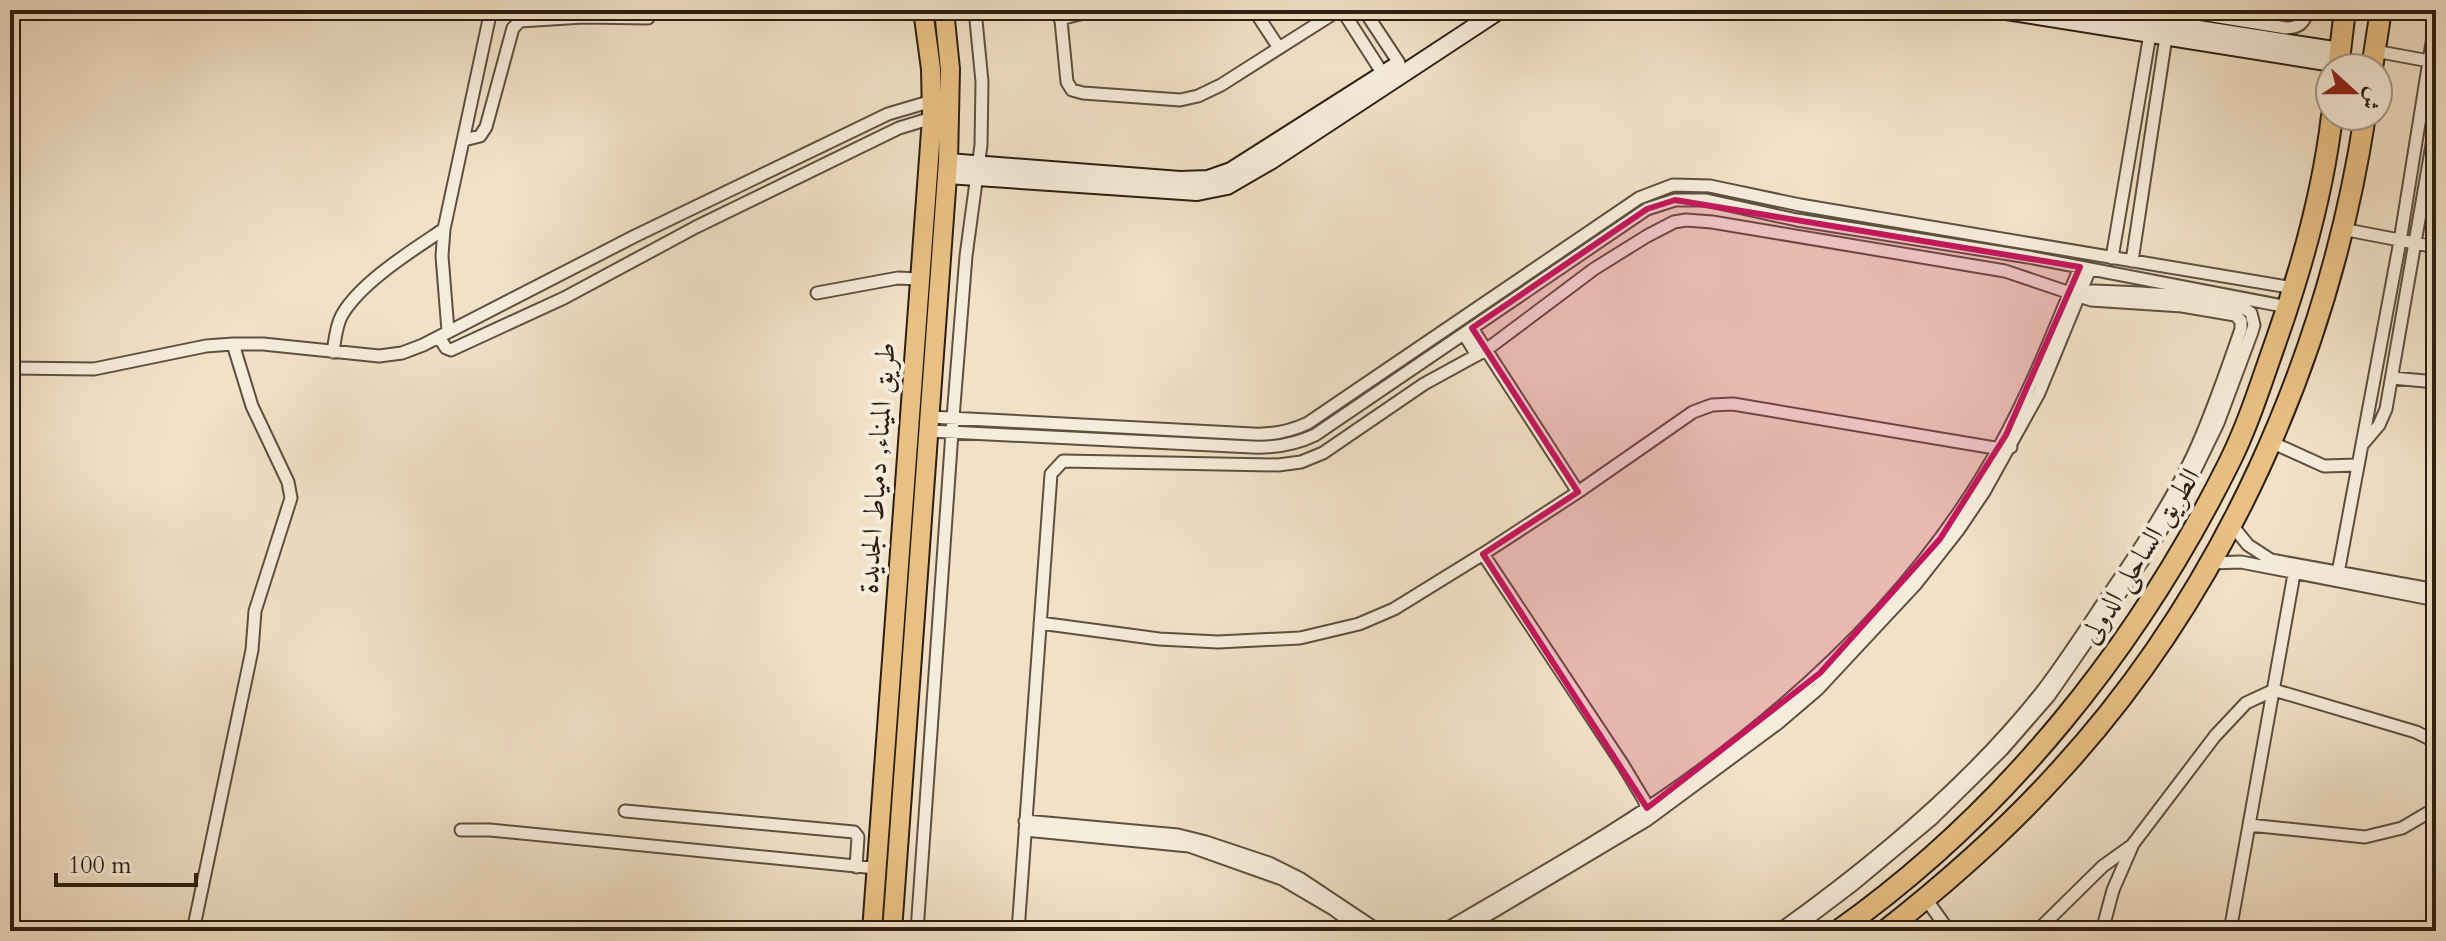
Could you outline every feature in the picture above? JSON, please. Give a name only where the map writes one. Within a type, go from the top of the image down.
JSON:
[{"type":"highway","points":[[2340,52],[2345,10]]},
{"type":"highway","points":[[2374,52],[2381,10]]},
{"type":"highway","name":"الطريق الساحلى الدولى","points":[[1838,931],[1901,883],[1983,808],[2033,756],[2121,644],[2162,584],[2230,461],[2256,398],[2291,298],[2312,224],[2329,132]]},
{"type":"highway","points":[[1885,931],[1926,899],[2006,827],[2057,774],[2105,718],[2149,659],[2209,563],[2271,442],[2310,335],[2342,229],[2362,132]]},
{"type":"main road","name":"طريق الميناء, دمياط الجديدة","points":[[872,931],[932,109],[931,69],[923,10]]},
{"type":"main road","name":"طريق الميناء, دمياط الجديدة","points":[[892,931],[948,169],[950,69],[944,10]]},
{"type":"main road","points":[[900,536],[922,528]]},
{"type":"main road","points":[[900,536],[920,548]]},
{"type":"street","points":[[491,10],[444,229],[443,334],[446,348],[451,350],[564,298],[696,227],[932,109]]},
{"type":"street","points":[[917,931],[953,418],[983,101],[975,10]]},
{"type":"street","points":[[1096,10],[1060,14],[1067,82],[1077,93],[1189,99],[1221,85],[1340,10],[1383,74]]},
{"type":"street","points":[[1254,10],[1279,48]]},
{"type":"street","points":[[1364,10],[1399,63]]},
{"type":"street","points":[[1338,110],[1383,74],[1480,10]]},
{"type":"street","points":[[948,169],[1181,192],[1212,190],[1240,179],[1338,110],[1500,10]]},
{"type":"street","points":[[2000,10],[2314,57]]},
{"type":"street","points":[[2075,10],[2120,14],[2314,56]]},
{"type":"street","points":[[2176,10],[2286,28],[2304,22],[2307,10]]},
{"type":"street","points":[[464,140],[480,136],[486,127],[514,25],[523,20],[648,18]]},
{"type":"street","points":[[2338,573],[2432,60],[2436,18]]},
{"type":"street","points":[[2112,258],[2158,35]]},
{"type":"street","points":[[2141,278],[2138,262],[2158,35]]},
{"type":"street","points":[[483,53],[505,56]]},
{"type":"street","points":[[2394,59],[2432,60]]},
{"type":"street","points":[[10,368],[94,369],[206,346],[233,344],[263,344],[367,356],[391,355],[423,345],[899,110],[932,109]]},
{"type":"street","points":[[2361,445],[2374,433],[2383,417],[2436,122]]},
{"type":"street","points":[[929,424],[953,418],[1253,434],[1282,433],[1295,429],[1321,415],[1639,198],[1673,185],[1710,186],[1800,205],[2138,262],[2291,298]]},
{"type":"street","points":[[929,424],[952,431],[1134,443],[1284,446],[1315,435],[1647,209],[1675,200],[1706,200],[1797,220],[2141,278],[2291,298]]},
{"type":"street","points":[[1018,931],[1051,474],[1057,464],[1069,459],[1278,465],[1301,462],[1323,453],[1424,384],[1482,352],[1607,261],[1661,227],[1686,220],[2005,271],[2075,293],[2091,291],[2182,297],[2234,305],[2254,325],[2218,423],[2184,493],[2144,559],[2056,688],[2002,750],[1932,819],[1792,931]]},
{"type":"street","points":[[333,352],[339,320],[353,301],[394,263],[444,229]]},
{"type":"street","points":[[2342,229],[2436,247]]},
{"type":"street","points":[[2047,260],[2048,247]]},
{"type":"street","points":[[1461,931],[1647,814],[1805,688],[1924,560],[2005,447],[2039,393],[2085,268]]},
{"type":"street","points":[[817,293],[890,279],[919,279]]},
{"type":"street","points":[[1778,931],[1849,878],[1924,814],[1995,745],[2042,691],[2127,568],[2176,490],[2209,419],[2246,317]]},
{"type":"street","points":[[1468,331],[1578,492]]},
{"type":"street","points":[[193,931],[252,650],[255,611],[291,498],[288,482],[252,406],[233,344]]},
{"type":"street","points":[[2392,378],[2436,382]]},
{"type":"street","points":[[1040,623],[1195,642],[1300,638],[1344,628],[1384,614],[1578,492],[1693,412],[1722,404],[2005,447]]},
{"type":"street","points":[[2271,442],[2324,466],[2358,465]]},
{"type":"street","points":[[2231,524],[2248,545],[2271,560],[2436,590]]},
{"type":"street","points":[[1483,554],[1623,765],[1647,814]]},
{"type":"street","points":[[2209,563],[2241,562],[2436,600]]},
{"type":"street","points":[[2230,931],[2294,574]]},
{"type":"street","points":[[2102,931],[2113,890],[2133,844],[2215,736],[2246,703],[2274,690],[2416,732],[2436,742]]},
{"type":"street","points":[[2249,825],[2365,837],[2402,828],[2436,808]]},
{"type":"street","points":[[625,811],[854,832],[858,837],[856,867]]},
{"type":"street","points":[[1443,931],[1647,814]]},
{"type":"street","points":[[1025,825],[1189,846],[1282,879],[1324,903],[1363,931]]},
{"type":"street","points":[[1025,825],[1178,835],[1217,846],[1269,863],[1301,879],[1379,931]]},
{"type":"street","points":[[461,830],[490,830],[876,868]]},
{"type":"street","points":[[2037,931],[2103,866],[2133,844]]},
{"type":"street","points":[[1926,899],[1949,931]]},
{"type":"highlighted area","points":[[1675,200],[2080,267],[2006,435],[1940,539],[1820,673],[1647,808],[1483,554],[1578,492],[1472,328],[1647,209]]}]
